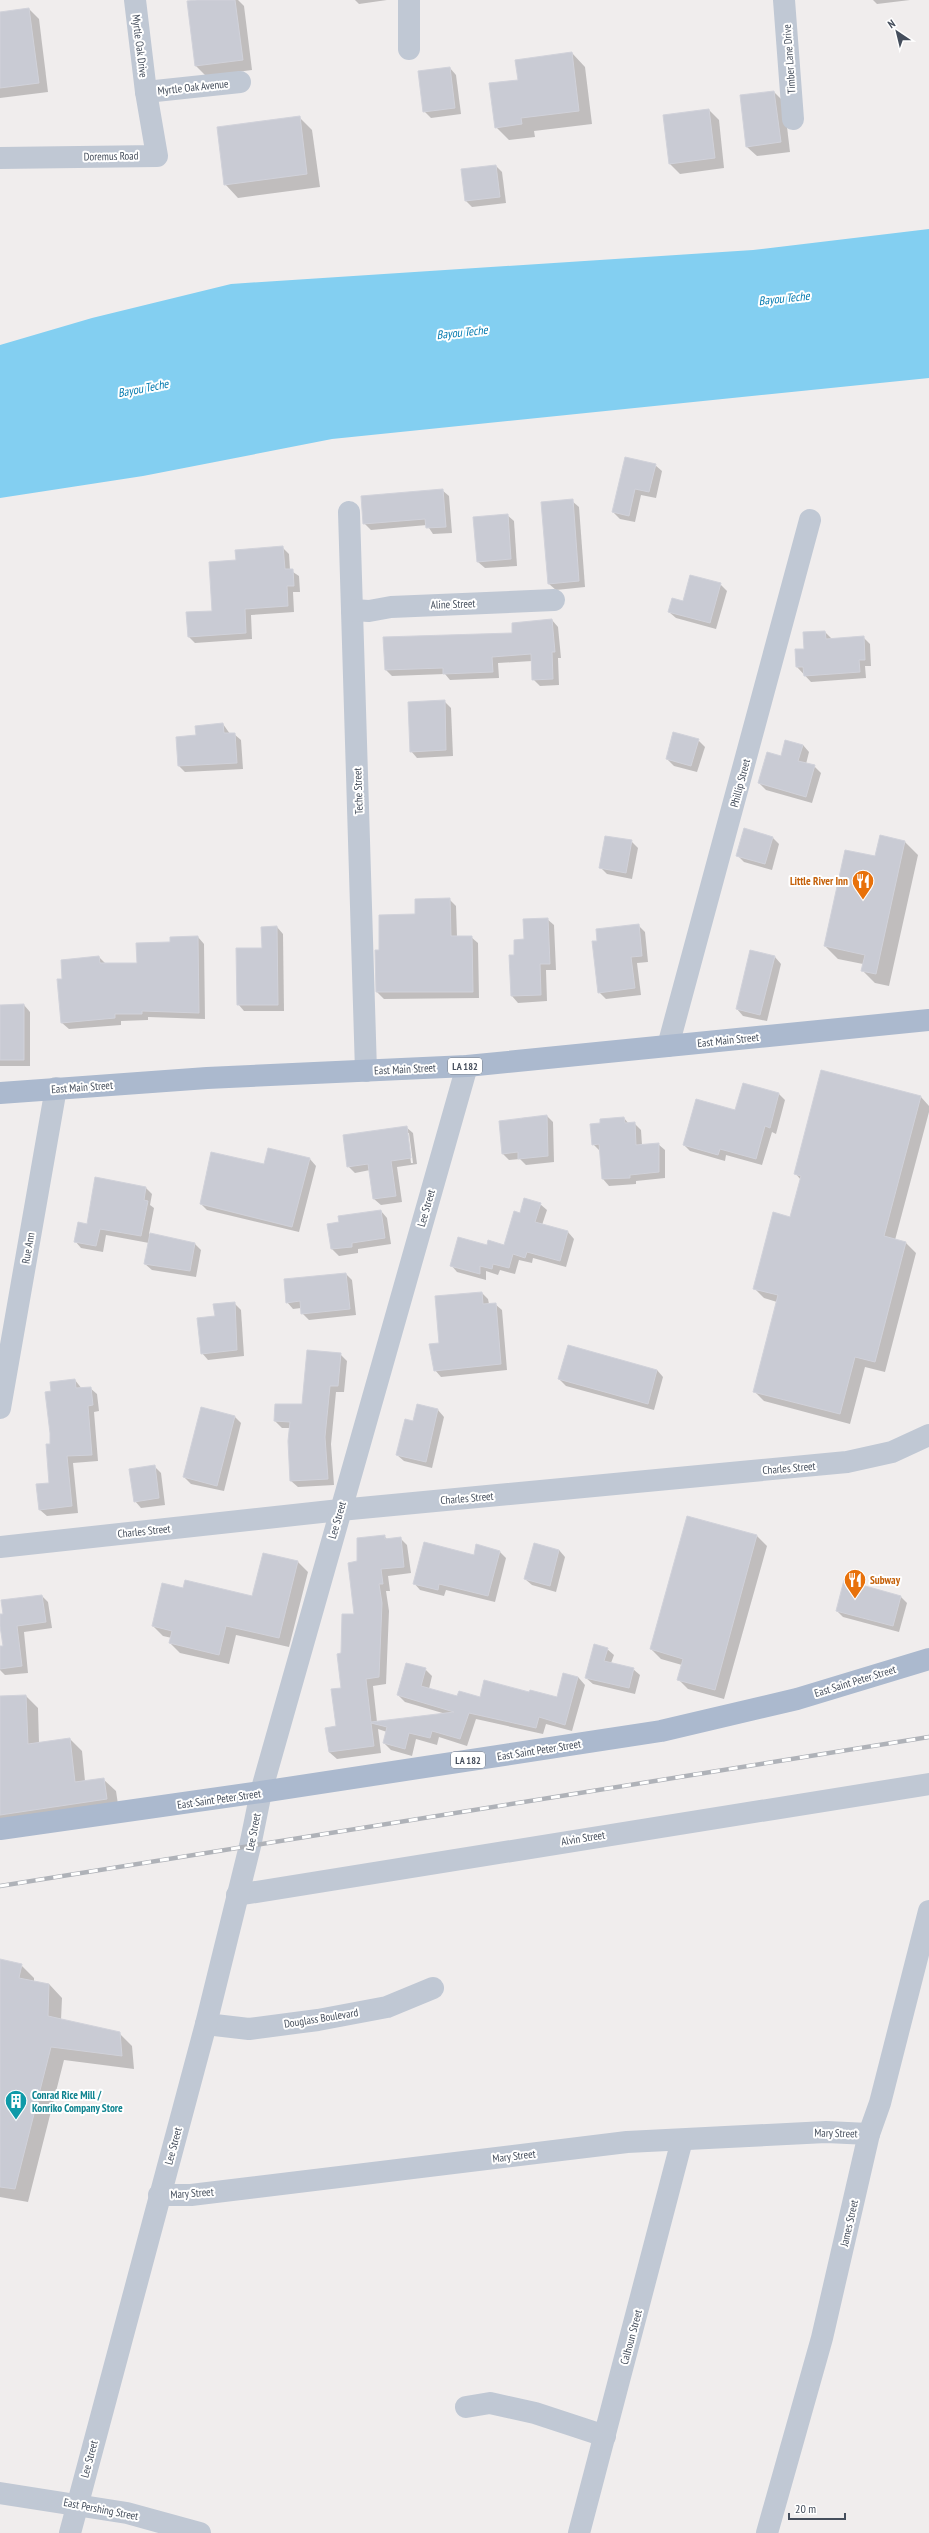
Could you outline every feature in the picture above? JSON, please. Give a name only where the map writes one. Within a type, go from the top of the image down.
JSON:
[{"type":"main road","name":"East Main Street","points":[[0,1093],[207,1078],[466,1066],[929,1020]]},
{"type":"main road","name":"East Saint Peter Street","points":[[0,1829],[261,1792],[661,1731],[797,1699],[929,1659]]},
{"type":"street","name":"Myrtle Oak Drive","points":[[135,0],[146,92]]},
{"type":"street","points":[[409,0],[409,49]]},
{"type":"street","name":"Timber Lane Drive","points":[[784,0],[793,119]]},
{"type":"street","name":"Myrtle Oak Avenue","points":[[146,92],[240,82]]},
{"type":"street","name":"Doremus Road","points":[[0,158],[157,156],[146,92]]},
{"type":"street","name":"Teche Street","points":[[349,512],[366,1071]]},
{"type":"street","name":"Phillip Street","points":[[668,1046],[810,520]]},
{"type":"street","name":"Aline Street","points":[[352,610],[369,612],[391,607],[554,600]]},
{"type":"street","name":"Lee Street","points":[[70,2533],[159,2195],[206,2024],[250,1846],[261,1792],[466,1066]]},
{"type":"street","name":"Rue Ann","points":[[0,1408],[56,1088]]},
{"type":"street","name":"Charles Street","points":[[0,1547],[340,1510],[847,1462],[892,1452],[929,1435]]},
{"type":"street","name":"Alvin Street","points":[[237,1895],[929,1784]]},
{"type":"street","name":"James Street","points":[[767,2533],[822,2338],[869,2134],[880,2103],[929,1912]]},
{"type":"street","name":"Douglass Boulevard","points":[[206,2024],[249,2029],[318,2020],[387,2007],[433,1988]]},
{"type":"street","name":"Mary Street","points":[[159,2195],[191,2195],[627,2142],[826,2132],[869,2134]]},
{"type":"street","name":"Calhoun Street","points":[[579,2533],[682,2140]]},
{"type":"street","points":[[466,2407],[490,2403],[535,2412],[605,2436]]},
{"type":"street","name":"East Pershing Street","points":[[0,2492],[127,2513],[200,2533]]},
{"type":"water","name":"Bayou Teche","points":[[929,229],[929,378],[332,439],[143,476],[0,498],[0,345],[92,318],[231,284],[753,250]]},
{"type":"building","points":[[235,0],[243,60],[195,66],[187,1]]},
{"type":"building","points":[[29,8],[39,83],[0,88],[0,12]]},
{"type":"building","points":[[572,52],[579,111],[521,118],[522,124],[495,128],[489,83],[518,80],[515,60]]},
{"type":"building","points":[[450,67],[455,108],[423,112],[418,71]]},
{"type":"building","points":[[774,91],[781,142],[746,147],[740,95]]},
{"type":"building","points":[[709,109],[715,158],[669,164],[663,115]]},
{"type":"building","points":[[300,116],[307,174],[224,185],[217,127]]},
{"type":"building","points":[[496,165],[500,197],[465,201],[461,169]]},
{"type":"building","points":[[625,457],[656,464],[649,492],[635,489],[629,516],[612,512]]},
{"type":"building","points":[[443,489],[446,527],[426,528],[425,519],[363,524],[361,496]]},
{"type":"building","points":[[573,499],[579,581],[548,584],[541,502]]},
{"type":"building","points":[[508,514],[511,559],[477,562],[473,517]]},
{"type":"building","points":[[283,546],[285,569],[293,569],[294,586],[287,586],[288,606],[245,609],[246,633],[188,637],[186,612],[212,611],[209,562],[236,560],[235,550]]},
{"type":"building","points":[[690,575],[721,583],[710,623],[668,612],[672,598],[683,601]]},
{"type":"building","points":[[552,619],[555,652],[552,652],[553,679],[532,680],[531,654],[492,657],[493,672],[443,674],[443,668],[385,670],[383,637],[512,633],[512,623]]},
{"type":"building","points":[[825,631],[826,639],[864,636],[865,660],[859,660],[860,672],[804,676],[803,667],[796,667],[795,649],[804,649],[803,632]]},
{"type":"building","points":[[445,700],[446,750],[410,752],[408,702]]},
{"type":"building","points":[[223,723],[224,733],[235,733],[237,763],[178,766],[176,737],[196,735],[195,726]]},
{"type":"building","points":[[673,732],[699,739],[691,766],[666,759]]},
{"type":"building","points":[[785,740],[803,745],[798,761],[815,765],[806,797],[758,783],[767,752],[781,756]]},
{"type":"building","points":[[744,828],[773,837],[765,864],[736,856]]},
{"type":"building","name":"Little River Inn","points":[[880,835],[905,841],[876,974],[861,971],[865,955],[824,946],[845,850],[875,856]]},
{"type":"building","points":[[605,836],[632,840],[626,873],[599,868]]},
{"type":"building","points":[[450,898],[451,936],[472,936],[473,992],[376,992],[375,950],[379,950],[379,915],[415,914],[415,899]]},
{"type":"building","points":[[548,918],[550,964],[540,964],[541,995],[511,996],[509,955],[514,955],[514,940],[524,939],[523,919]]},
{"type":"building","points":[[639,924],[642,956],[631,957],[635,988],[598,993],[592,941],[597,941],[596,929]]},
{"type":"building","points":[[277,926],[278,1005],[237,1005],[236,948],[262,948],[261,927]]},
{"type":"building","points":[[198,936],[199,1013],[142,1011],[142,1014],[115,1014],[115,1018],[61,1023],[57,979],[62,979],[61,960],[99,956],[100,963],[137,963],[136,943],[170,942],[170,937]]},
{"type":"building","points":[[750,950],[775,956],[760,1015],[736,1009]]},
{"type":"building","points":[[24,1004],[24,1060],[0,1060],[0,1005]]},
{"type":"building","points":[[821,1070],[921,1096],[884,1236],[906,1242],[875,1362],[855,1357],[840,1414],[753,1392],[778,1295],[753,1289],[773,1212],[790,1217],[801,1176],[794,1174]]},
{"type":"building","points":[[743,1083],[779,1093],[770,1128],[765,1126],[756,1159],[720,1149],[718,1155],[683,1145],[696,1099],[735,1110]]},
{"type":"building","points":[[547,1115],[548,1156],[518,1159],[518,1152],[502,1154],[499,1121]]},
{"type":"building","points":[[624,1117],[625,1123],[635,1122],[636,1145],[659,1143],[659,1172],[630,1175],[630,1178],[602,1179],[599,1144],[592,1145],[590,1124],[600,1123],[600,1119]]},
{"type":"building","points":[[407,1126],[411,1158],[391,1161],[396,1196],[373,1199],[368,1164],[347,1167],[343,1135]]},
{"type":"building","points":[[268,1148],[310,1158],[292,1227],[200,1204],[211,1152],[264,1164]]},
{"type":"building","points":[[95,1177],[146,1187],[144,1200],[148,1201],[141,1236],[100,1229],[96,1246],[74,1242],[78,1222],[87,1224]]},
{"type":"building","points":[[524,1198],[541,1203],[535,1222],[568,1231],[560,1261],[527,1252],[525,1258],[513,1254],[509,1268],[493,1264],[492,1269],[480,1266],[480,1274],[450,1266],[458,1237],[487,1245],[488,1240],[504,1245],[514,1211],[520,1213]]},
{"type":"building","points":[[381,1210],[385,1238],[352,1243],[352,1247],[331,1249],[327,1224],[339,1222],[338,1216]]},
{"type":"building","points":[[150,1233],[195,1243],[190,1271],[144,1264]]},
{"type":"building","points":[[346,1273],[350,1309],[301,1314],[300,1301],[286,1303],[284,1279]]},
{"type":"building","points":[[482,1292],[483,1304],[496,1303],[501,1364],[434,1371],[429,1344],[439,1343],[435,1296]]},
{"type":"building","points":[[235,1302],[237,1350],[201,1354],[197,1318],[215,1316],[213,1304]]},
{"type":"building","points":[[568,1345],[657,1370],[648,1404],[558,1379]]},
{"type":"building","points":[[307,1350],[341,1353],[338,1386],[330,1386],[325,1437],[328,1479],[290,1481],[288,1441],[290,1422],[274,1421],[275,1404],[302,1404]]},
{"type":"building","points":[[75,1379],[76,1388],[91,1387],[93,1405],[88,1406],[92,1455],[67,1456],[72,1506],[39,1510],[36,1484],[49,1483],[46,1444],[50,1444],[50,1433],[45,1392],[51,1391],[50,1382]]},
{"type":"building","points":[[417,1404],[438,1409],[426,1462],[396,1455],[405,1419],[413,1421]]},
{"type":"building","points":[[201,1407],[235,1416],[217,1486],[183,1477]]},
{"type":"building","points":[[155,1465],[159,1498],[134,1502],[129,1469]]},
{"type":"building","points":[[687,1516],[757,1535],[715,1690],[677,1680],[683,1659],[650,1649]]},
{"type":"building","points":[[385,1535],[385,1539],[401,1537],[404,1567],[381,1569],[383,1584],[379,1584],[382,1603],[379,1677],[366,1679],[371,1722],[454,1712],[397,1695],[406,1663],[426,1668],[421,1686],[457,1696],[459,1691],[480,1697],[484,1680],[529,1692],[530,1690],[557,1697],[563,1673],[578,1677],[565,1725],[539,1717],[536,1728],[469,1713],[460,1739],[432,1731],[430,1738],[409,1733],[405,1749],[383,1743],[387,1727],[371,1723],[374,1746],[329,1752],[325,1728],[336,1726],[331,1689],[341,1688],[337,1654],[341,1653],[342,1614],[354,1614],[348,1563],[357,1561],[357,1538]]},
{"type":"building","points":[[424,1542],[474,1555],[476,1544],[500,1551],[488,1596],[439,1584],[438,1590],[413,1584]]},
{"type":"building","points":[[534,1543],[559,1550],[550,1586],[524,1579]]},
{"type":"building","points":[[263,1553],[298,1561],[279,1638],[226,1626],[219,1655],[169,1643],[172,1631],[152,1626],[162,1583],[183,1588],[185,1580],[252,1596]]},
{"type":"building","points":[[844,1580],[901,1596],[893,1626],[836,1611]]},
{"type":"building","points":[[42,1595],[46,1622],[17,1626],[22,1666],[0,1669],[0,1646],[3,1646],[0,1626],[0,1614],[3,1614],[1,1600]]},
{"type":"building","points":[[594,1644],[608,1648],[604,1661],[634,1668],[629,1688],[585,1678]]},
{"type":"building","points":[[26,1695],[28,1744],[70,1738],[75,1782],[104,1778],[107,1799],[0,1815],[0,1696]]},
{"type":"building","name":"Conrad Rice Mill / Konriko Company Store","points":[[0,1959],[22,1964],[19,1978],[49,1984],[48,2016],[120,2032],[122,2056],[51,2047],[15,2189],[0,2187]]},
{"type":"railway","points":[[0,1886],[929,1737]]},
{"type":"place","name":"Little River Inn","points":[[863,900]]},
{"type":"place","name":"Subway","points":[[855,1600]]},
{"type":"place","name":"Conrad Rice Mill / Konriko Company Store","points":[[16,2120]]}]
